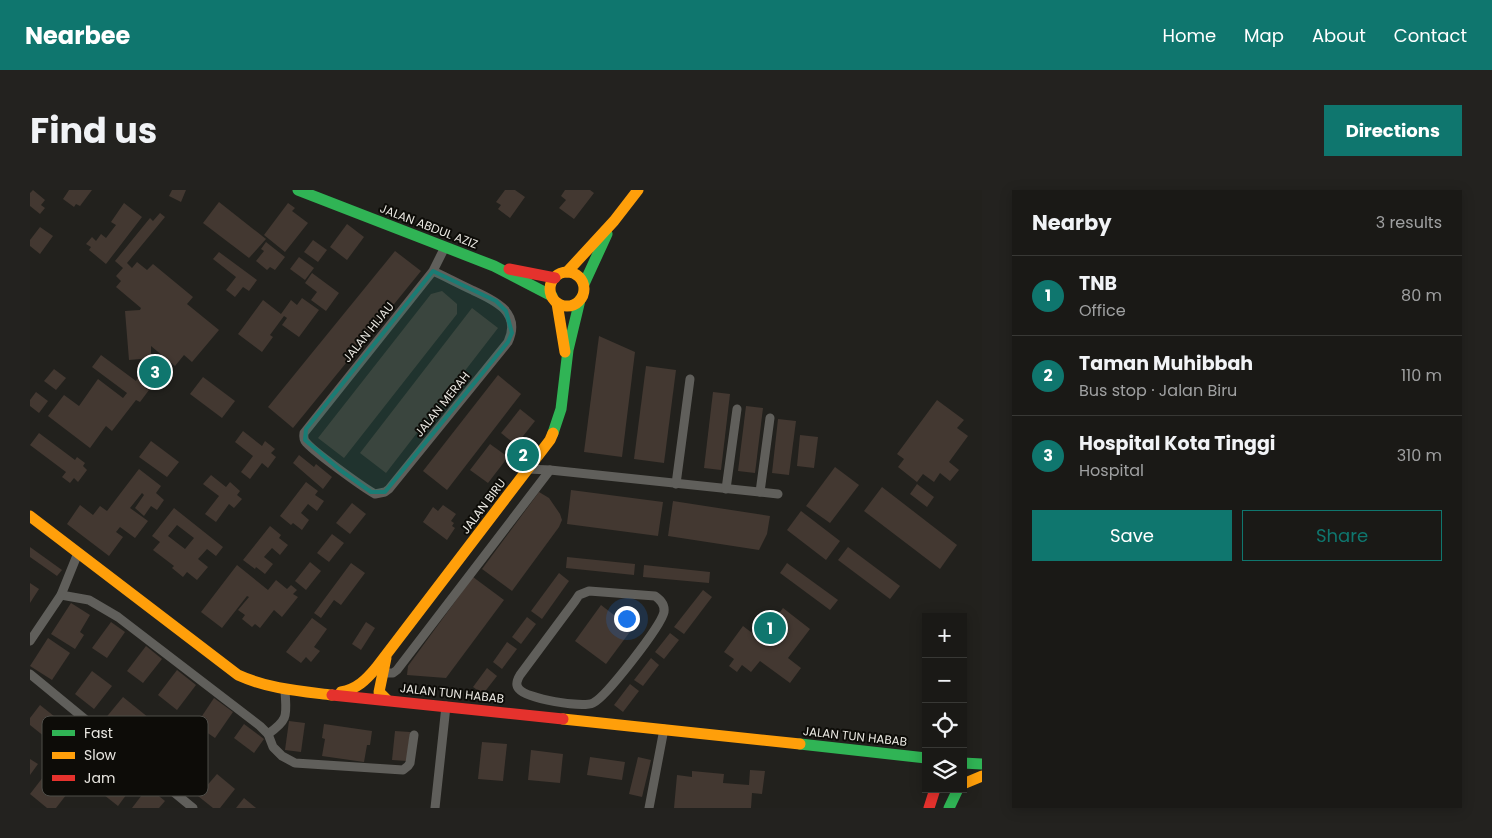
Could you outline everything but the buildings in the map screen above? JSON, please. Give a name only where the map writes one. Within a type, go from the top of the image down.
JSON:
[{"type":"main road","name":"JALAN ABDUL AZIZ","points":[[298,190],[494,266]]},
{"type":"main road","points":[[554,299],[550,286],[555,278],[567,272],[614,221],[638,190]]},
{"type":"main road","points":[[494,266],[566,306],[571,306],[580,300],[584,284],[614,221]]},
{"type":"main road","points":[[494,266],[555,278]]},
{"type":"main road","points":[[567,272],[577,275],[584,284]]},
{"type":"main road","name":"JALAN BIRU","points":[[554,299],[567,358]]},
{"type":"main road","name":"JALAN BIRU","points":[[328,694],[350,691],[360,685],[386,656],[550,440],[556,429],[564,391],[567,358],[580,300]]},
{"type":"main road","name":"JALAN TUN HABAB","points":[[30,516],[238,674],[256,683],[285,690],[922,757]]},
{"type":"main road","name":"JALAN BIRU","points":[[386,656],[379,692],[387,700]]},
{"type":"main road","points":[[892,753],[922,764]]},
{"type":"main road","points":[[967,762],[982,764]]},
{"type":"main road","points":[[967,782],[982,776]]},
{"type":"main road","points":[[929,808],[934,793]]},
{"type":"main road","points":[[941,808],[947,793]]},
{"type":"main road","points":[[949,808],[956,793]]},
{"type":"street","name":"JALAN HIJAU","points":[[306,429],[433,271],[444,247]]},
{"type":"street","name":"JALAN MERAH","points":[[306,429],[305,440],[340,470],[375,494],[385,492],[508,342],[512,333],[511,322],[506,311],[496,301],[433,271]]},
{"type":"street","points":[[676,484],[690,379]]},
{"type":"street","points":[[726,489],[737,409]]},
{"type":"street","points":[[760,492],[770,418]]},
{"type":"street","points":[[528,470],[550,470],[778,494]]},
{"type":"street","points":[[382,673],[393,673],[398,670],[550,470]]},
{"type":"street","points":[[30,641],[61,595],[78,553]]},
{"type":"street","points":[[594,591],[647,595],[660,599],[664,611],[662,617],[615,682],[596,702],[580,706],[546,700],[520,692],[517,687],[517,681],[579,596],[583,593],[594,591]]},
{"type":"street","points":[[61,595],[89,600],[118,616],[260,726],[268,734],[273,747],[282,756],[295,763],[403,770],[410,763],[414,735]]},
{"type":"street","points":[[30,674],[81,716]]},
{"type":"street","points":[[268,734],[280,726],[286,716],[285,690]]},
{"type":"street","points":[[538,716],[546,700]]},
{"type":"street","points":[[435,808],[446,706]]},
{"type":"street","points":[[649,808],[664,729]]},
{"type":"street","points":[[178,796],[193,808]]},
{"type":"highlighted area","points":[[433,271],[496,301],[506,311],[512,333],[508,342],[385,492],[371,492],[340,470],[305,440],[306,429]]},
{"type":"traffic: fast","points":[[298,190],[494,266],[552,296]]},
{"type":"traffic: fast","points":[[584,284],[607,234]]},
{"type":"traffic: fast","points":[[553,433],[561,409],[568,350],[580,300]]},
{"type":"traffic: fast","points":[[800,744],[922,758]]},
{"type":"traffic: fast","points":[[967,763],[982,764]]},
{"type":"traffic: fast","points":[[949,808],[956,793]]},
{"type":"traffic: slow","points":[[567,272],[614,221],[638,190]]},
{"type":"traffic: slow","points":[[567,272],[579,277],[584,289],[579,301],[567,306],[555,301],[550,289],[555,277],[567,272]]},
{"type":"traffic: slow","points":[[557,303],[565,352]]},
{"type":"traffic: slow","points":[[341,692],[352,689],[361,683],[376,668],[550,440],[553,433]]},
{"type":"traffic: slow","points":[[30,516],[238,675],[250,680],[296,691],[332,695]]},
{"type":"traffic: slow","points":[[386,658],[379,692],[387,700]]},
{"type":"traffic: slow","points":[[563,719],[800,744]]},
{"type":"traffic: slow","points":[[967,782],[982,776]]},
{"type":"traffic: jam","points":[[509,269],[555,278]]},
{"type":"traffic: jam","points":[[332,695],[563,719]]},
{"type":"traffic: jam","points":[[929,808],[934,793]]},
{"type":"place","name":"Hospital Kota Tinggi","points":[[155,372]]},
{"type":"place","name":"Taman Muhibbah","points":[[523,455]]},
{"type":"place","name":"TNB","points":[[770,628]]}]
